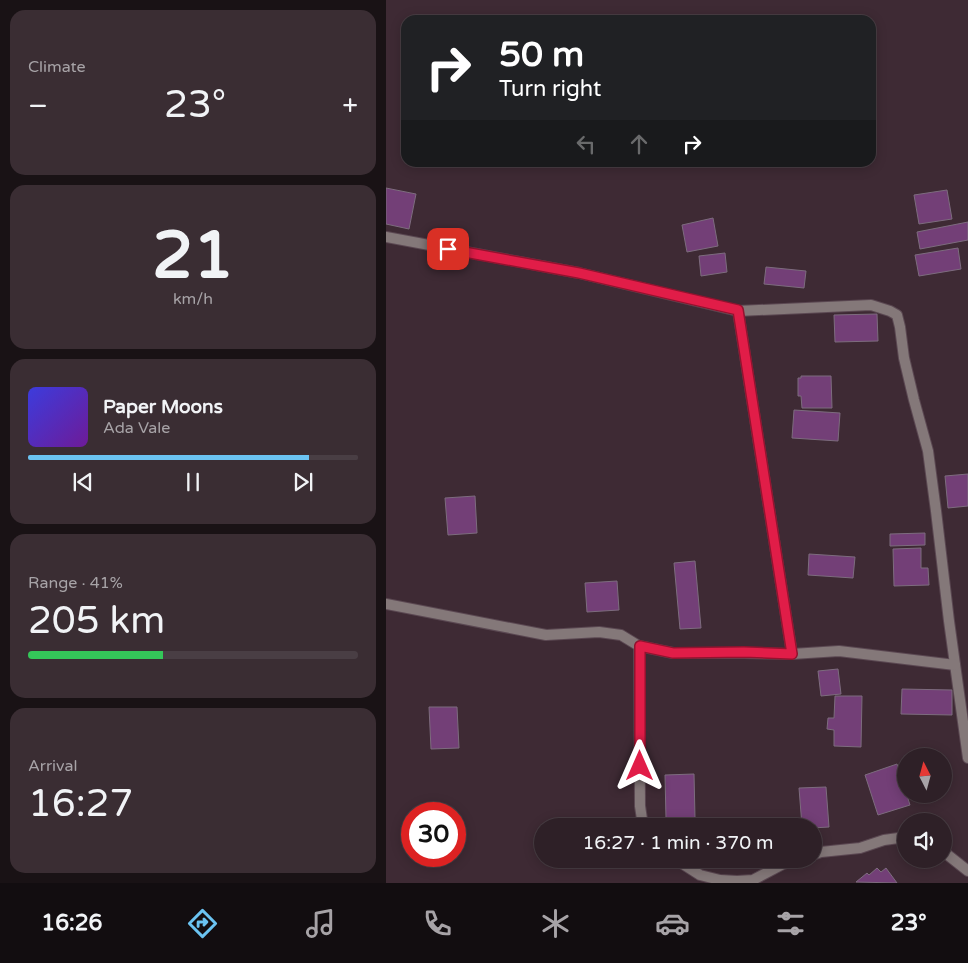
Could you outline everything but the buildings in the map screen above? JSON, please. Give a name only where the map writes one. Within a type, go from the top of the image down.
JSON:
[{"type":"street","points":[[386,237],[579,273],[738,310],[870,305],[897,315],[904,358],[928,451],[968,758]]},
{"type":"street","points":[[738,310],[792,654]]},
{"type":"street","points":[[386,604],[546,635],[599,632],[622,635],[640,646],[673,653],[744,652],[792,654],[839,650],[955,665]]},
{"type":"street","points":[[640,646],[640,806],[642,818]]},
{"type":"street","points":[[822,852],[860,848],[884,840],[897,838]]},
{"type":"street","points":[[952,858],[968,871]]},
{"type":"street","points":[[689,868],[700,875],[720,880],[737,881],[753,880],[775,868]]},
{"type":"route","points":[[448,249],[579,273],[738,310],[792,654],[744,652],[673,653],[640,646],[640,766]]}]
